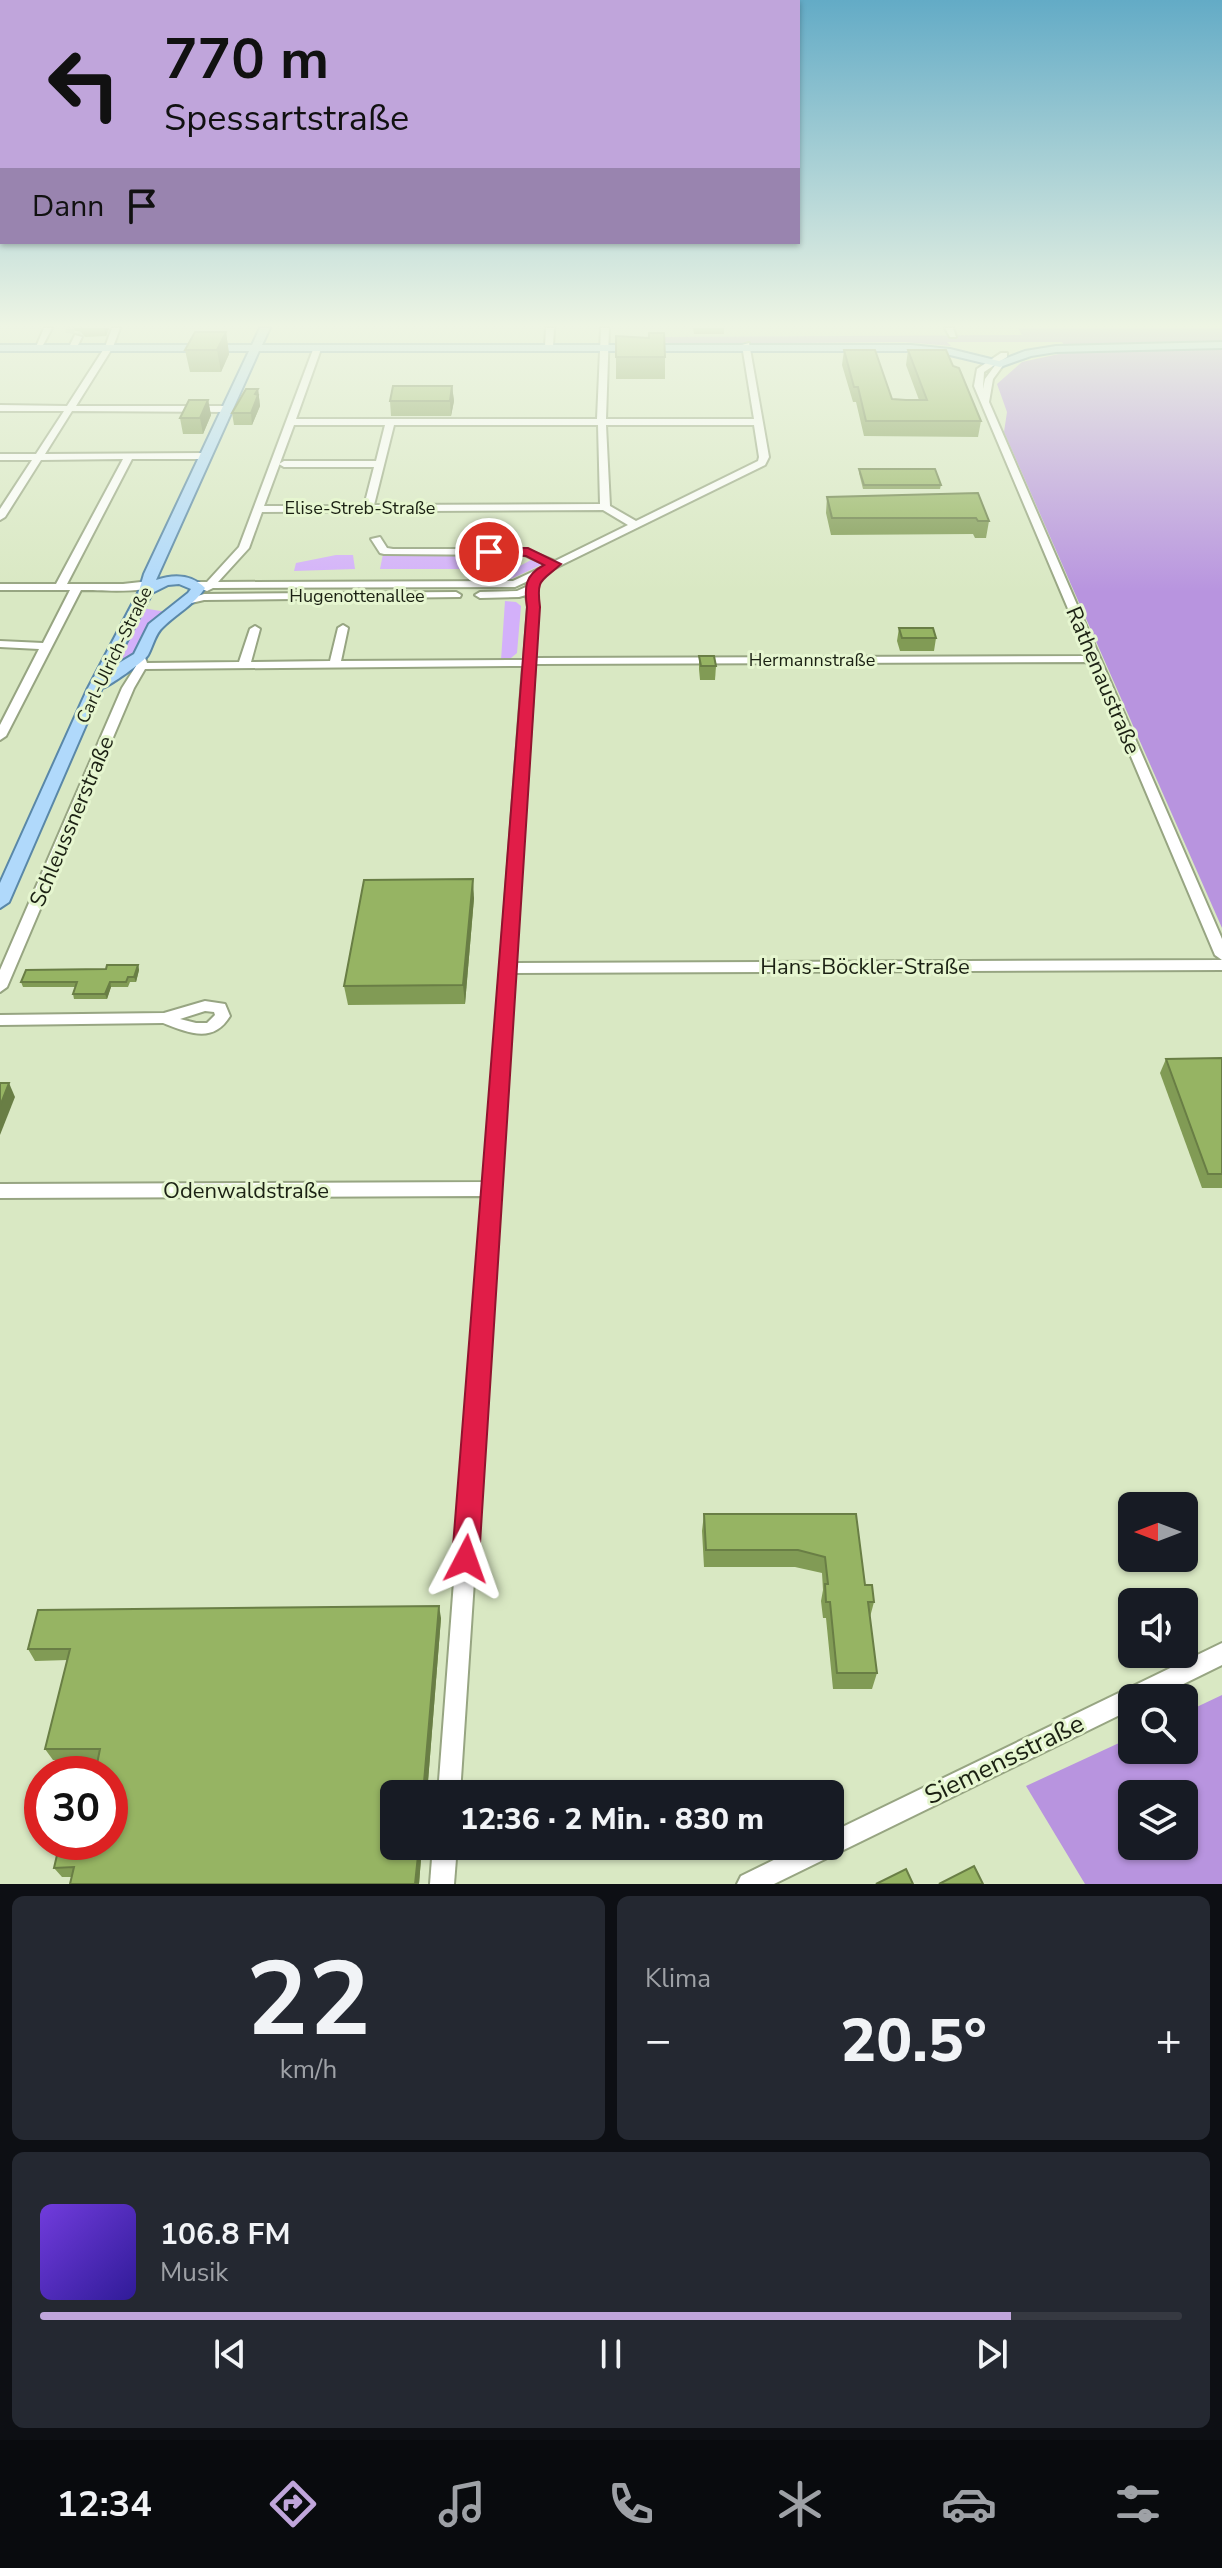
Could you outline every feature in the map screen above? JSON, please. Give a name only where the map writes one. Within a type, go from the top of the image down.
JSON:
[{"type":"main road","name":"Carl-Ulrich-Straße","points":[[0,902],[225,416]]},
{"type":"main road","points":[[157,561],[161,571],[179,580]]},
{"type":"main road","name":"Hugenottenallee","points":[[179,580],[198,592],[157,605],[146,591],[179,580]]},
{"type":"main road","name":"Schleussnerstraße","points":[[90,703],[106,679],[140,666],[162,618],[198,592]]},
{"type":"street","points":[[0,517],[64,416]]},
{"type":"street","name":"Schleussnerstraße","points":[[198,592],[244,548],[293,416]]},
{"type":"street","points":[[604,416],[605,507],[635,525]]},
{"type":"street","name":"Hugenottenallee","points":[[198,592],[518,583],[762,463],[764,457],[757,416]]},
{"type":"street","name":"Rathenaustraße","points":[[991,416],[1222,955]]},
{"type":"street","points":[[291,422],[758,422]]},
{"type":"street","points":[[368,509],[390,422]]},
{"type":"street","points":[[60,587],[129,456]]},
{"type":"street","points":[[0,457],[206,456]]},
{"type":"street","points":[[284,464],[379,464]]},
{"type":"street","name":"Elise-Streb-Straße","points":[[259,509],[605,507]]},
{"type":"street","points":[[376,539],[384,551],[525,552],[554,564]]},
{"type":"street","points":[[450,1780],[533,607],[531,589],[536,574]]},
{"type":"street","points":[[518,583],[531,589]]},
{"type":"street","name":"Hugenottenallee","points":[[0,587],[60,587],[135,597],[146,591]]},
{"type":"street","name":"Hugenottenallee","points":[[198,592],[504,595],[531,589]]},
{"type":"street","points":[[0,736],[6,713],[74,591]]},
{"type":"street","name":"Hugenottenallee","points":[[0,595],[146,591]]},
{"type":"street","name":"Hugenottenallee","points":[[100,594],[146,591]]},
{"type":"street","points":[[335,664],[343,628]]},
{"type":"street","points":[[244,665],[255,629]]},
{"type":"street","points":[[0,644],[46,646]]},
{"type":"street","name":"Hermannstraße","points":[[140,666],[1095,659]]},
{"type":"street","name":"Schleussnerstraße","points":[[0,987],[140,666]]},
{"type":"street","name":"Hans-Böckler-Straße","points":[[508,968],[1222,965]]},
{"type":"street","points":[[0,1020],[164,1018]]},
{"type":"street","name":"Odenwaldstraße","points":[[0,1191],[492,1189]]},
{"type":"street","name":"Siemensstraße","points":[[844,1838],[1222,1654]]},
{"type":"street","points":[[442,1884],[444,1860]]},
{"type":"street","name":"Siemensstraße","points":[[749,1884],[798,1860]]},
{"type":"shaded area","points":[[1006,416],[1222,416],[1222,928],[1004,432]]},
{"type":"shaded area","points":[[383,554],[520,554],[485,569],[380,569]]},
{"type":"shaded area","points":[[520,554],[543,564],[511,579],[496,580],[493,570],[503,575],[531,560]]},
{"type":"shaded area","points":[[353,555],[355,569],[294,571],[296,563]]},
{"type":"shaded area","points":[[505,601],[521,606],[517,653],[501,660]]},
{"type":"shaded area","points":[[142,608],[167,612],[140,651],[116,668],[113,666]]},
{"type":"shaded area","points":[[1222,1695],[1222,1884],[1085,1884],[1026,1786],[1118,1743],[1118,1764],[1198,1764],[1198,1706]]},
{"type":"building","points":[[181,416],[201,416],[200,418]]},
{"type":"building","points":[[865,416],[979,416],[981,421],[866,421]]},
{"type":"building","points":[[859,469],[935,469],[941,485],[864,485]]},
{"type":"building","points":[[978,493],[989,521],[978,521],[976,518],[832,518],[827,497]]},
{"type":"building","points":[[899,628],[933,628],[936,638],[902,638]]},
{"type":"building","points":[[699,656],[714,656],[716,666],[701,666]]},
{"type":"building","points":[[473,879],[463,985],[344,986],[364,880]]},
{"type":"building","points":[[107,965],[138,965],[134,977],[128,977],[126,982],[110,982],[105,994],[73,994],[77,982],[21,982],[26,970],[106,969]]},
{"type":"building","points":[[1222,1058],[1222,1174],[1208,1174],[1166,1059]]},
{"type":"building","points":[[0,1083],[9,1083],[0,1106]]},
{"type":"building","points":[[704,1514],[856,1514],[865,1585],[872,1585],[874,1602],[868,1602],[877,1673],[837,1673],[830,1602],[826,1602],[825,1557],[798,1550],[706,1550]]},
{"type":"building","points":[[439,1606],[424,1780],[380,1780],[380,1860],[418,1860],[415,1884],[70,1884],[74,1867],[54,1868],[56,1860],[128,1860],[128,1756],[99,1756],[100,1749],[45,1749],[70,1649],[28,1649],[38,1610]]},
{"type":"building","points":[[974,1866],[983,1884],[939,1884]]},
{"type":"building","points":[[906,1869],[913,1884],[876,1884]]},
{"type":"route","points":[[466,1559],[533,607],[531,589],[536,574],[554,564],[528,552],[489,552]]}]
